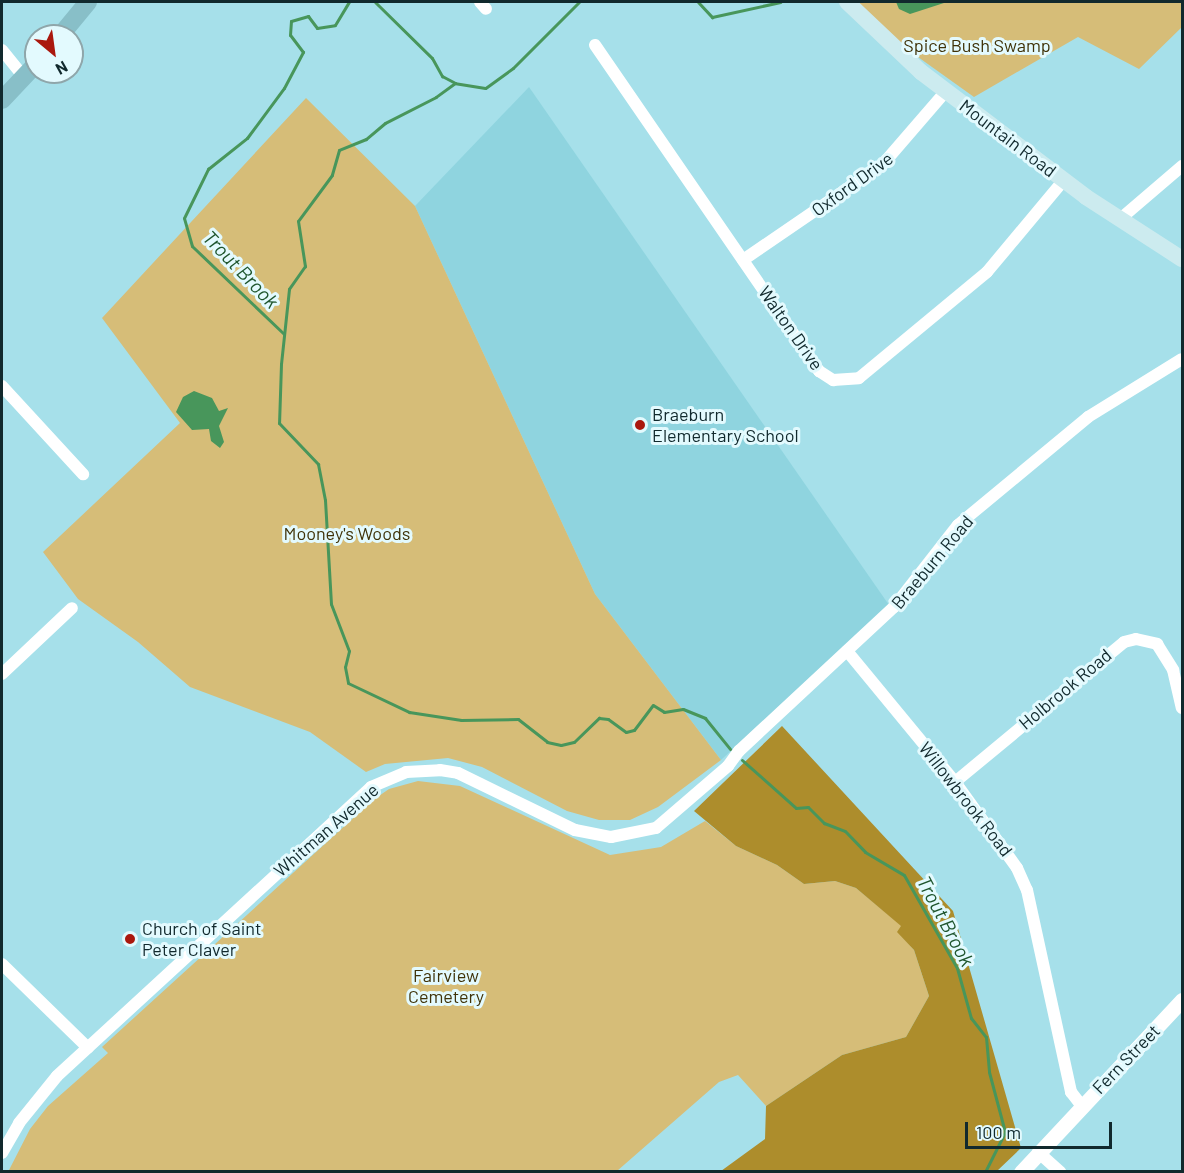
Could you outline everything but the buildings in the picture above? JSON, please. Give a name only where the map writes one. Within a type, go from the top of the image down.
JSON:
[{"type":"main road","points":[[70,24],[88,2]]},
{"type":"main road","name":"Mountain Road","points":[[847,2],[893,49],[946,91],[1119,220],[1182,259]]},
{"type":"main road","points":[[2,100],[24,77]]},
{"type":"main road","points":[[2,114],[24,83]]},
{"type":"street","name":"Walton Drive","points":[[595,45],[819,371],[834,380],[852,381],[987,272],[1064,180]]},
{"type":"street","points":[[2,50],[24,66]]},
{"type":"street","name":"Oxford Drive","points":[[743,260],[884,164],[946,91]]},
{"type":"street","points":[[1119,220],[1182,166]]},
{"type":"street","name":"Braeburn Road","points":[[728,766],[739,751],[894,607],[958,525],[1088,417],[1182,359]]},
{"type":"street","points":[[2,386],[82,474]]},
{"type":"street","points":[[2,674],[72,608]]},
{"type":"street","name":"Holbrook Road","points":[[955,782],[1124,642],[1136,639],[1157,644],[1169,661],[1182,708]]},
{"type":"street","name":"Willowbrook Road","points":[[847,651],[1007,849],[1027,890],[1071,1092],[1082,1106]]},
{"type":"street","name":"Whitman Avenue","points":[[2,1153],[33,1104],[88,1047],[371,787],[391,776],[421,770],[458,773],[575,830],[611,837],[656,828],[728,766]]},
{"type":"street","points":[[2,964],[88,1047]]},
{"type":"street","name":"Fern Street","points":[[1021,1172],[1182,1000]]},
{"type":"street","points":[[1038,1152],[1060,1172]]},
{"type":"shaded area","points":[[896,2],[947,2],[910,14],[899,9]]},
{"type":"shaded area","name":"Braeburn Elementary School","points":[[529,87],[889,605],[721,760],[595,594],[415,206]]},
{"type":"shaded area","points":[[194,391],[212,398],[219,411],[228,408],[219,426],[224,442],[220,448],[211,441],[209,429],[192,430],[176,412],[183,397]]},
{"type":"shaded area","points":[[782,726],[953,911],[1021,1148],[997,1171],[721,1171],[765,1139],[766,1106],[842,1055],[906,1037],[929,996],[914,950],[897,932],[901,926],[856,888],[835,881],[804,884],[777,865],[736,846],[694,811]]},
{"type":"green space","name":"Spice Bush Swamp","points":[[857,2],[1182,2],[1182,27],[1139,69],[1078,37],[974,97],[904,47]]},
{"type":"green space","name":"Mooney's Woods","points":[[306,98],[415,206],[595,594],[721,760],[658,807],[630,820],[599,820],[567,811],[482,767],[448,758],[385,764],[366,772],[310,732],[190,687],[138,642],[78,599],[43,552],[180,423],[102,318]]},
{"type":"green space","name":"Fairview Cemetery","points":[[418,781],[460,786],[610,855],[661,847],[705,821],[736,846],[777,865],[804,884],[835,881],[856,888],[902,926],[898,932],[914,950],[929,996],[906,1037],[842,1055],[766,1106],[738,1075],[719,1082],[617,1171],[8,1172],[30,1129],[48,1106],[108,1053],[102,1047],[373,800],[389,789]]},
{"type":"waterway","name":"Trout Brook","points":[[284,334],[192,246],[184,218],[208,169],[247,138],[284,88],[303,52],[290,35],[291,21],[308,16],[317,28],[335,25],[349,2]]},
{"type":"waterway","name":"Trout Brook","points":[[375,2],[432,58],[442,76],[455,83]]},
{"type":"waterway","name":"Trout Brook","points":[[579,2],[513,68],[485,88],[455,83],[436,97],[385,123],[366,139],[339,150],[332,175],[298,221],[305,266],[289,289],[281,364],[279,423],[318,464],[325,500],[331,604],[349,651],[345,667],[348,683],[409,712],[461,720],[518,719],[547,742],[561,745],[574,742],[599,718],[608,719],[626,732],[634,730],[653,705],[664,712],[683,709],[705,718],[730,749]]},
{"type":"waterway","name":"Trout Brook","points":[[698,2],[712,17],[780,2]]},
{"type":"waterway","name":"Trout Brook","points":[[742,760],[796,808],[808,807],[824,823],[845,831],[865,852],[904,875],[957,968],[971,1018],[986,1037],[989,1072],[1005,1132],[985,1172]]},
{"type":"place","name":"Braeburn Elementary School","points":[[640,425]]},
{"type":"place","name":"Church of Saint Peter Claver","points":[[130,939]]}]
